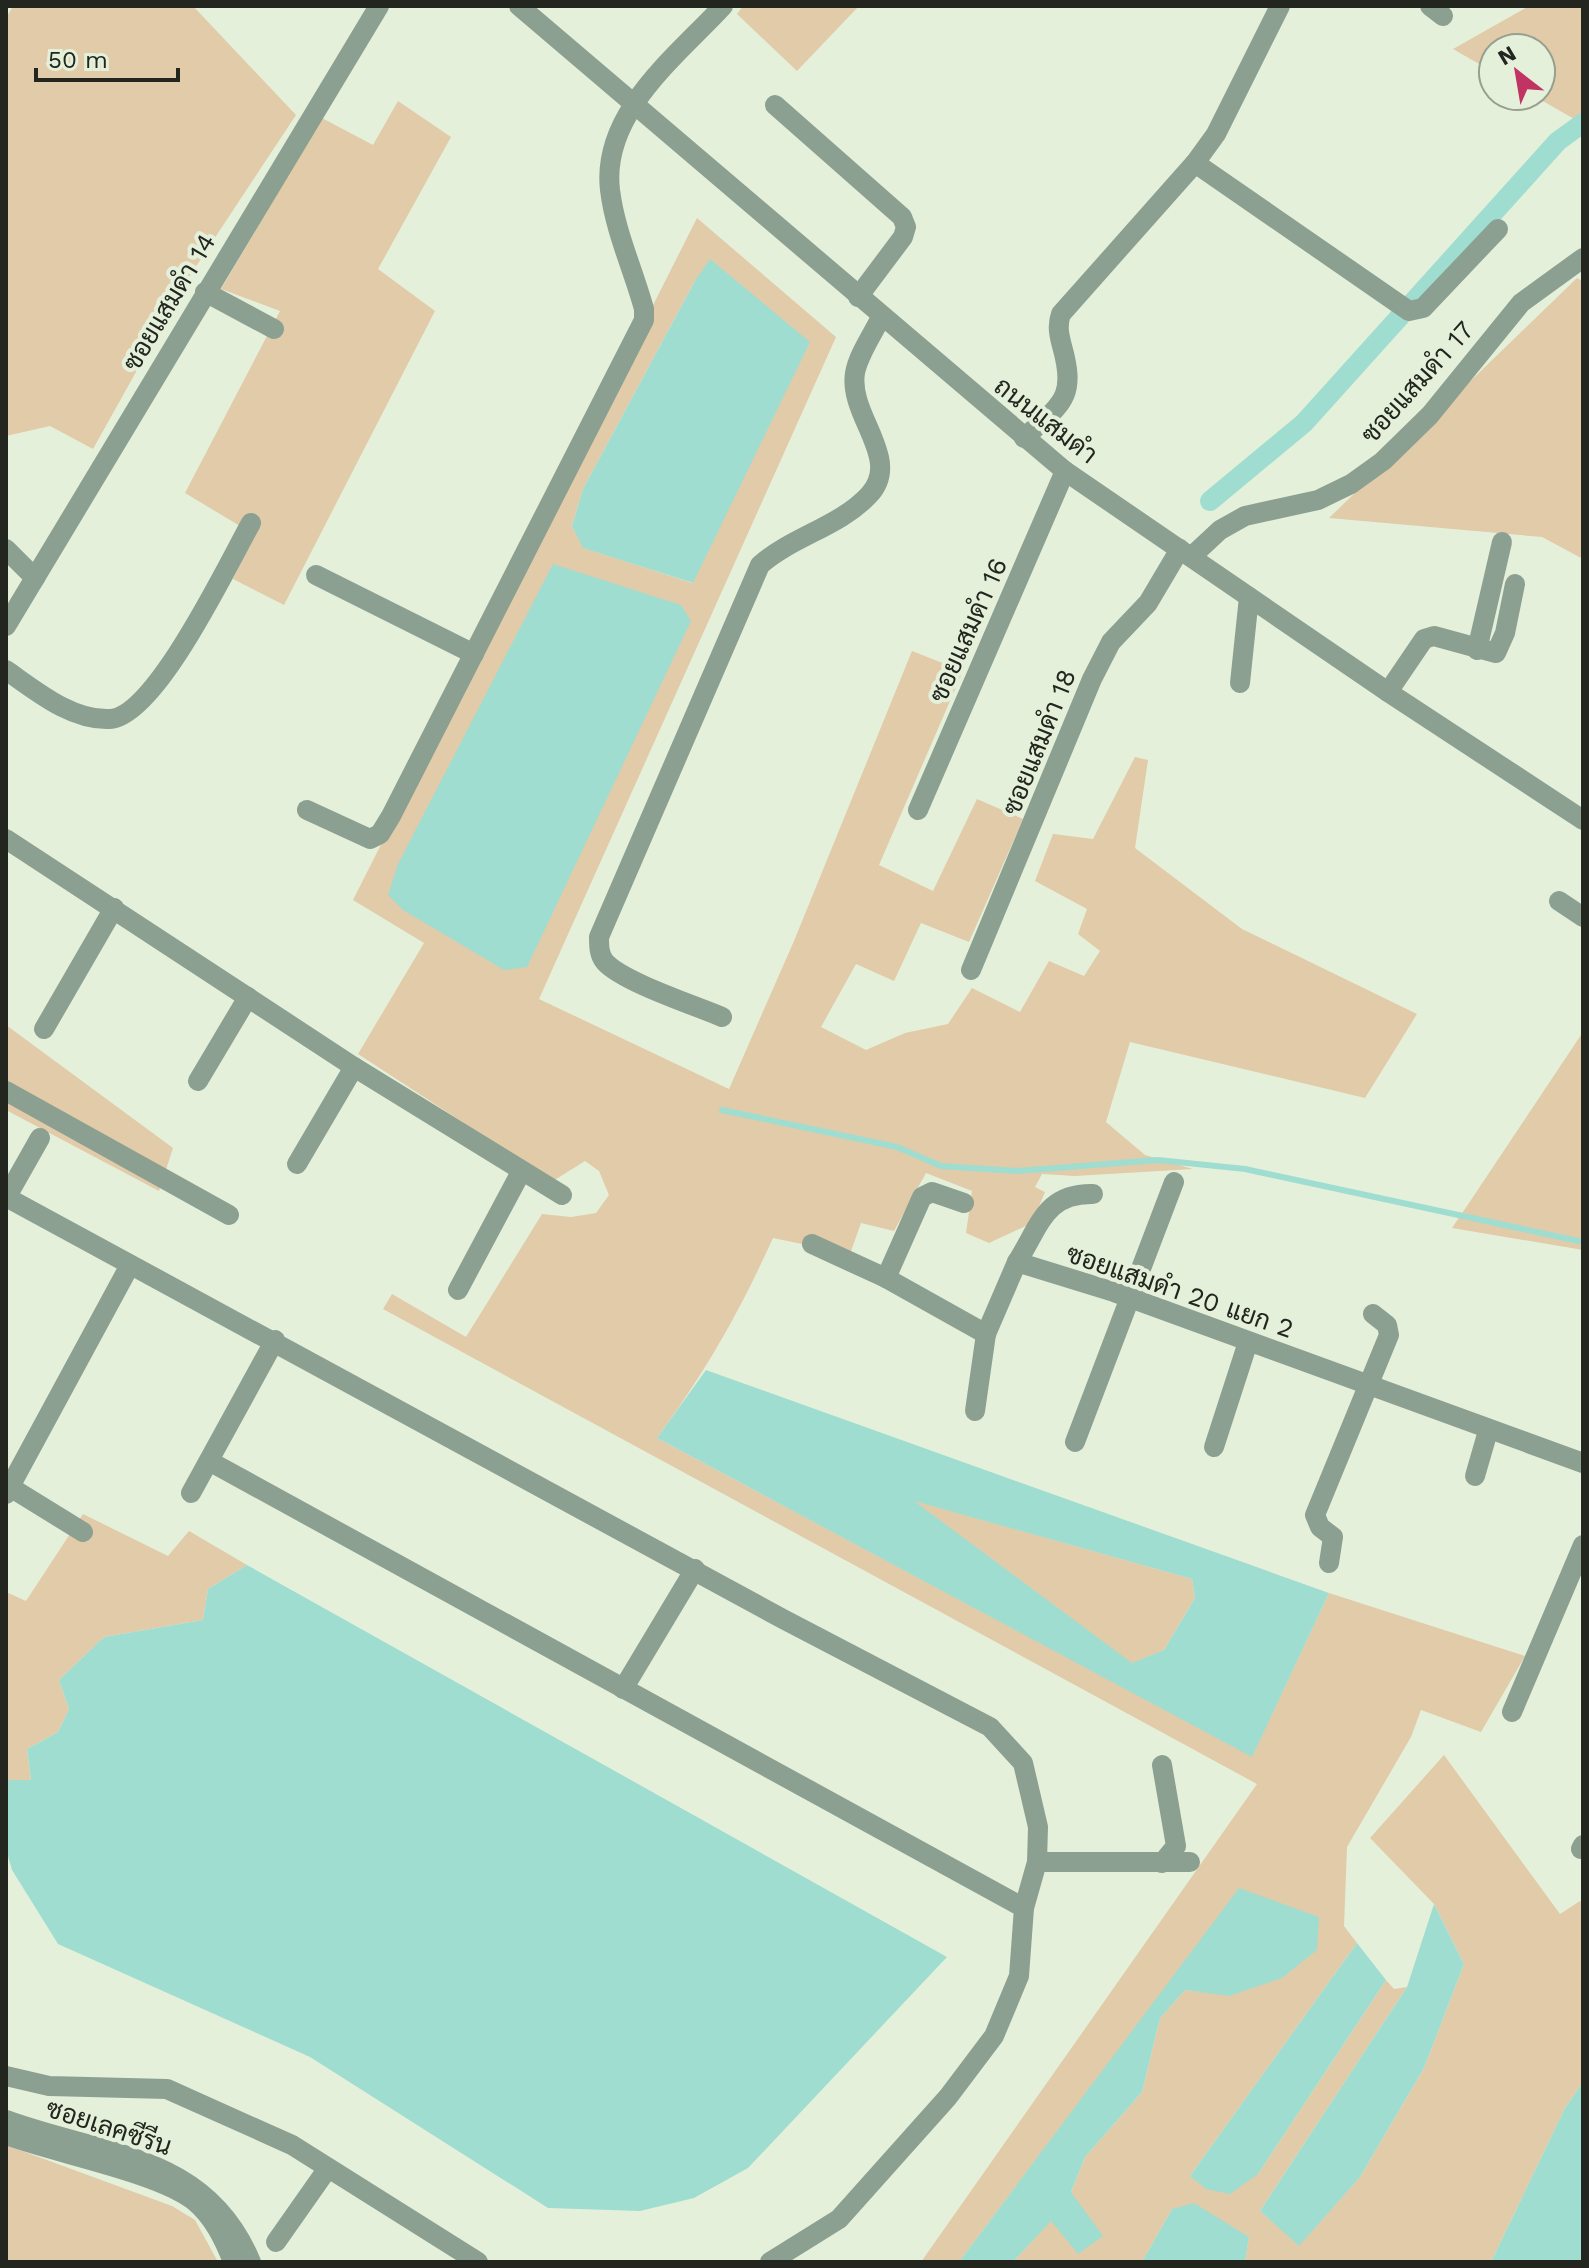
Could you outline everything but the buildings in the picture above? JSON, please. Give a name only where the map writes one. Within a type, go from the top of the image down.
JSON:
[{"type":"street","name":"ซอยแสมดำ 14","points":[[6,626],[379,6]]},
{"type":"street","name":"ถนนแสมดำ","points":[[519,6],[1065,471],[1388,692],[1583,820]]},
{"type":"street","points":[[307,810],[363,837],[370,839],[380,834],[474,654],[644,320],[644,309],[621,241],[610,187],[618,134],[632,104],[723,6]]},
{"type":"street","points":[[1024,438],[1055,409],[1068,390],[1069,369],[1058,322],[1061,314],[1195,163],[1231,106],[1280,6]]},
{"type":"street","points":[[775,105],[902,217],[906,227],[903,237],[858,297]]},
{"type":"street","points":[[1195,163],[1409,311],[1423,308],[1498,229]]},
{"type":"street","name":"ซอยแสมดำ 17","points":[[1186,553],[1245,516],[1318,500],[1351,484],[1383,461],[1430,415],[1521,303],[1583,258]]},
{"type":"street","points":[[205,292],[274,329]]},
{"type":"street","points":[[722,1017],[623,975],[605,962],[599,950],[599,937],[760,565],[775,552],[858,506],[873,491],[881,455],[866,430],[854,374],[881,317]]},
{"type":"street","name":"ซอยแสมดำ 16","points":[[918,810],[1065,471]]},
{"type":"street","points":[[6,670],[67,709],[108,719],[123,717],[137,708],[161,681],[251,523]]},
{"type":"street","points":[[1477,650],[1502,542]]},
{"type":"street","points":[[6,549],[35,578]]},
{"type":"street","name":"ซอยแสมดำ 18","points":[[971,970],[1092,679],[1111,642],[1148,603],[1186,553]]},
{"type":"street","points":[[316,575],[474,654]]},
{"type":"street","points":[[1388,692],[1424,639],[1434,636],[1494,655],[1498,650],[1515,584]]},
{"type":"street","points":[[1240,683],[1249,597]]},
{"type":"street","points":[[6,839],[354,1067],[562,1195]]},
{"type":"street","points":[[1559,901],[1583,917]]},
{"type":"street","points":[[44,1029],[114,908]]},
{"type":"street","points":[[198,1081],[248,997]]},
{"type":"street","points":[[297,1164],[354,1067]]},
{"type":"street","points":[[6,1091],[229,1215]]},
{"type":"street","points":[[40,1138],[6,1198],[990,1727],[1023,1763],[1038,1827],[1037,1862],[1024,1908],[1019,1976],[994,2036],[948,2097],[839,2219],[770,2262]]},
{"type":"street","points":[[458,1290],[521,1172]]},
{"type":"street","points":[[1075,1442],[1174,1182]]},
{"type":"street","points":[[886,1278],[922,1197],[932,1192],[964,1203]]},
{"type":"street","points":[[975,1411],[986,1334],[1017,1262],[1053,1204],[1068,1196],[1093,1194]]},
{"type":"street","points":[[812,1244],[886,1278],[986,1334]]},
{"type":"street","name":"ซอยแสมดำ 20 แยก 2","points":[[1017,1262],[1130,1299],[1583,1463]]},
{"type":"street","points":[[83,1532],[8,1491],[130,1265]]},
{"type":"street","points":[[1329,1563],[1333,1537],[1320,1527],[1315,1515],[1389,1335],[1387,1325],[1373,1314]]},
{"type":"street","points":[[191,1493],[275,1340]]},
{"type":"street","points":[[1214,1447],[1248,1342]]},
{"type":"street","points":[[1475,1476],[1488,1431]]},
{"type":"street","points":[[209,1461],[1024,1908]]},
{"type":"street","points":[[1512,1712],[1583,1545]]},
{"type":"street","points":[[623,1689],[695,1569]]},
{"type":"street","points":[[1162,1765],[1176,1846],[1162,1863]]},
{"type":"street","points":[[1037,1862],[1190,1862]]},
{"type":"street","points":[[6,2076],[49,2086],[167,2089],[292,2145],[448,2255],[478,2262]]},
{"type":"street","name":"ซอยเลคซีรีน","points":[[6,2120],[172,2174],[214,2201],[233,2262]]},
{"type":"street","name":"ซอยเลคซีรีน","points":[[6,2135],[178,2190],[220,2220],[251,2262]]},
{"type":"street","points":[[276,2242],[328,2168]]},
{"type":"shaded area","points":[[13,6],[193,6],[296,115],[189,277],[93,449],[50,426],[6,436],[6,18]]},
{"type":"shaded area","points":[[743,6],[859,6],[797,71],[737,14]]},
{"type":"shaded area","points":[[1529,6],[1583,6],[1583,124],[1557,109],[1557,32],[1483,32]]},
{"type":"shaded area","points":[[1477,35],[1477,63],[1453,49]]},
{"type":"shaded area","points":[[398,101],[451,137],[378,269],[435,311],[284,605],[233,579],[255,535],[185,493],[280,311],[221,289],[322,118],[373,145]]},
{"type":"shaded area","points":[[697,218],[836,337],[539,999],[729,1089],[794,941],[912,651],[963,671],[879,865],[933,891],[977,799],[1023,819],[969,942],[921,923],[894,981],[856,964],[821,1027],[866,1050],[905,1033],[948,1024],[972,988],[1020,1012],[1049,961],[1084,976],[1100,951],[1078,934],[1087,909],[1035,881],[1053,834],[1093,839],[1135,757],[1148,760],[1135,848],[1242,929],[1417,1014],[1365,1098],[1130,1042],[1106,1122],[1145,1155],[1193,1169],[1075,1176],[1042,1174],[1035,1187],[1045,1192],[1032,1223],[989,1243],[966,1233],[972,1191],[926,1173],[894,1231],[861,1223],[850,1254],[773,1238],[721,1341],[657,1438],[1252,1756],[1329,1593],[1525,1656],[1481,1732],[1421,1710],[1411,1737],[1347,1847],[1344,1926],[1357,1943],[1190,2176],[1258,2174],[1386,1980],[1394,1989],[1407,1987],[1260,2211],[1299,2245],[1360,2177],[1424,2068],[1464,1964],[1434,1904],[1370,1838],[1444,1755],[1560,1914],[1580,1901],[1583,1904],[1583,2082],[1565,2108],[1491,2262],[1245,2262],[1249,2237],[1172,2209],[1142,2262],[1013,2262],[1051,2220],[1071,2192],[1085,2157],[1142,2092],[1160,2018],[1185,1990],[1229,1995],[1240,1888],[959,2262],[921,2262],[1257,1784],[383,1309],[392,1294],[466,1337],[542,1214],[571,1217],[596,1213],[609,1195],[599,1171],[585,1161],[553,1181],[358,1054],[424,943],[353,900]],"holes":[[[696,279],[693,583],[584,548],[572,526],[583,489]]]},
{"type":"shaded area","points":[[1577,278],[1583,281],[1583,559],[1542,537],[1329,518]]},
{"type":"shaded area","points":[[6,1025],[173,1148],[159,1191],[6,1110]]},
{"type":"shaded area","points":[[1583,1032],[1583,1250],[1452,1228],[1469,1203]]},
{"type":"shaded area","points":[[912,1500],[1192,1579],[1195,1598],[1164,1650],[1132,1664]]},
{"type":"shaded area","points":[[83,1514],[168,1556],[189,1531],[247,1565],[208,1589],[203,1620],[104,1637],[59,1680],[69,1709],[58,1732],[27,1749],[31,1781],[6,1780],[6,1592],[26,1601]]},
{"type":"shaded area","points":[[6,2145],[172,2206],[195,2220],[218,2262],[6,2262]]},
{"type":"water","points":[[710,259],[810,342],[693,583],[583,548],[572,526],[583,489],[696,279]]},
{"type":"water","points":[[553,564],[681,605],[691,621],[527,967],[504,970],[403,910],[388,895],[398,864]]},
{"type":"water","points":[[706,1370],[1329,1593],[1252,1757],[657,1438]],"holes":[[[914,1501],[1192,1579],[1195,1598],[1164,1650],[1132,1663]]]},
{"type":"water","points":[[247,1565],[947,1957],[748,2168],[694,2198],[640,2211],[548,2208],[310,2057],[58,1944],[12,1870],[6,1849],[6,1780],[31,1780],[27,1749],[58,1732],[69,1709],[59,1680],[104,1637],[203,1620],[208,1589]]},
{"type":"water","points":[[1239,1888],[1319,1917],[1317,1950],[1282,1978],[1229,1996],[1185,1990],[1160,2018],[1142,2092],[1085,2157],[1071,2192],[1103,2236],[1078,2254],[1051,2221],[1013,2262],[959,2262]]},
{"type":"water","points":[[1434,1904],[1464,1964],[1424,2068],[1360,2177],[1299,2246],[1260,2211],[1407,1987]]},
{"type":"water","points":[[1357,1943],[1386,1980],[1258,2174],[1230,2194],[1206,2189],[1190,2176]]},
{"type":"water","points":[[1583,2082],[1583,2262],[1491,2262],[1565,2108]]},
{"type":"water","points":[[1194,2203],[1249,2237],[1245,2262],[1142,2262],[1172,2209]]},
{"type":"waterway","points":[[1210,501],[1304,423],[1558,141],[1583,123]]},
{"type":"waterway","points":[[722,1110],[897,1147],[941,1166],[1017,1171],[1158,1160],[1245,1169],[1583,1242]]}]
